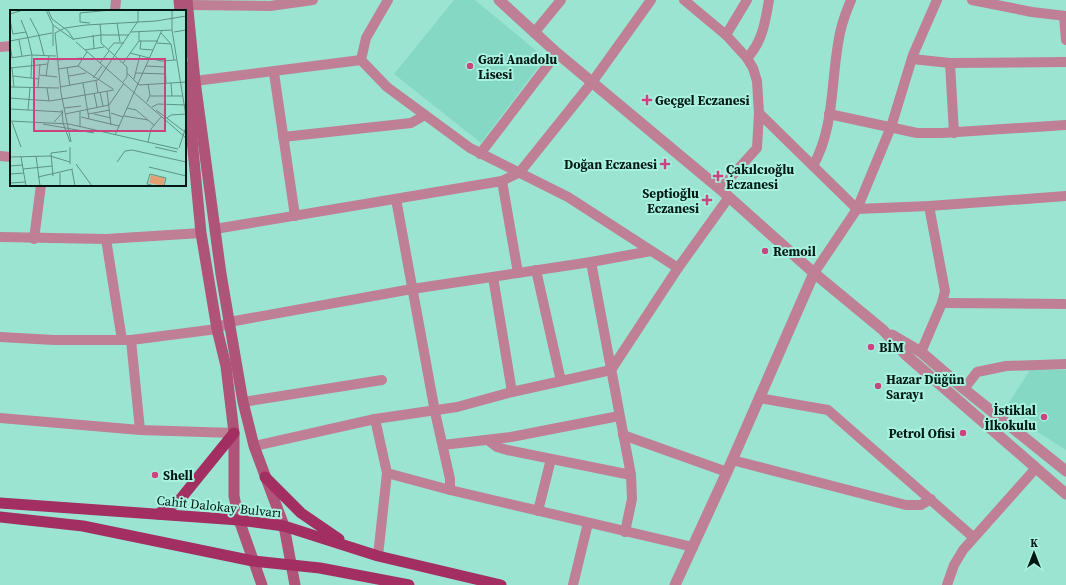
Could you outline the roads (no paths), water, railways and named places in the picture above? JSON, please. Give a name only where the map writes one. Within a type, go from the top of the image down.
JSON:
[{"type":"main road","points":[[186,35],[189,82],[189,145],[201,234],[217,329],[226,366],[234,433],[234,496],[239,520],[262,585]]},
{"type":"main road","points":[[186,70],[215,229],[243,402],[254,446],[284,526],[295,585]]},
{"type":"main road","points":[[158,514],[178,502],[234,433]]},
{"type":"main road","points":[[265,477],[301,513],[348,546]]},
{"type":"main road","name":"Cahit Dalokay Bulvarı","points":[[0,503],[239,520],[284,526],[378,556],[500,585]]},
{"type":"main road","points":[[0,517],[83,526],[253,561],[320,568],[409,585]]},
{"type":"main road","points":[[363,585],[380,579]]},
{"type":"street","points":[[115,10],[116,0]]},
{"type":"street","points":[[184,4],[270,6],[313,0]]},
{"type":"street","points":[[361,60],[366,38],[388,0]]},
{"type":"street","points":[[499,0],[557,53],[593,81],[720,189],[814,273],[883,330],[906,355],[1066,494]]},
{"type":"street","points":[[534,32],[561,0]]},
{"type":"street","points":[[215,229],[502,181],[520,172],[593,81],[651,0]]},
{"type":"street","points":[[684,0],[726,35],[747,58],[753,68],[757,81],[759,113],[757,148],[720,189]]},
{"type":"street","points":[[726,35],[747,0]]},
{"type":"street","points":[[747,58],[755,48],[762,35],[769,0]]},
{"type":"street","points":[[813,166],[823,142],[830,114],[837,45],[851,0]]},
{"type":"street","points":[[675,585],[814,273],[857,209],[891,127],[912,59],[936,0]]},
{"type":"street","points":[[972,0],[1032,12],[1065,16],[1066,40]]},
{"type":"street","points":[[0,47],[10,46]]},
{"type":"street","points":[[480,154],[557,53]]},
{"type":"street","points":[[912,59],[950,63],[1066,62]]},
{"type":"street","points":[[189,82],[361,60]]},
{"type":"street","points":[[361,60],[387,87],[425,116],[480,154],[568,196],[678,268]]},
{"type":"street","points":[[950,63],[954,133]]},
{"type":"street","points":[[274,72],[295,216]]},
{"type":"street","points":[[759,113],[857,209],[929,206],[1066,196]]},
{"type":"street","points":[[830,114],[917,133],[954,133],[1066,124]]},
{"type":"street","points":[[283,137],[411,123],[425,116]]},
{"type":"street","points":[[0,156],[10,157]]},
{"type":"street","points":[[502,181],[518,273]]},
{"type":"street","points":[[34,238],[42,186]]},
{"type":"street","points":[[254,446],[375,419],[435,412],[512,392],[611,370],[678,268],[729,197]]},
{"type":"street","points":[[396,199],[435,412],[450,479],[450,490]]},
{"type":"street","points":[[921,352],[942,303],[945,291],[929,206]]},
{"type":"street","points":[[0,237],[106,239],[201,234]]},
{"type":"street","points":[[106,239],[126,340],[140,430]]},
{"type":"street","points":[[0,337],[54,340],[126,340],[217,329],[229,322],[412,289],[591,262],[651,251]]},
{"type":"street","points":[[591,262],[631,475],[632,499],[626,532]]},
{"type":"street","points":[[536,270],[561,381]]},
{"type":"street","points":[[493,277],[512,392]]},
{"type":"street","points":[[942,303],[1066,304]]},
{"type":"street","points":[[883,330],[921,352],[964,389],[1066,471]]},
{"type":"street","points":[[964,389],[977,372],[1006,366],[1066,364]]},
{"type":"street","points":[[243,402],[382,380]]},
{"type":"street","points":[[759,398],[828,410],[931,499],[973,538]]},
{"type":"street","points":[[443,445],[488,440],[620,416]]},
{"type":"street","points":[[0,418],[140,430],[234,433]]},
{"type":"street","points":[[375,419],[387,473],[378,556]]},
{"type":"street","points":[[623,435],[726,472]]},
{"type":"street","points":[[488,440],[502,448],[631,475]]},
{"type":"street","points":[[538,511],[551,459]]},
{"type":"street","points":[[732,460],[906,505],[921,505],[931,499]]},
{"type":"street","points":[[947,585],[954,565],[973,538],[1036,468]]},
{"type":"street","points":[[387,473],[450,490],[693,547]]},
{"type":"street","points":[[573,585],[588,523]]},
{"type":"place","name":"Gazi Anadolu Lisesi","points":[[470,66]]},
{"type":"place","name":"Geçgel Eczanesi","points":[[647,100]]},
{"type":"place","name":"Doğan Eczanesi","points":[[665,164]]},
{"type":"place","name":"Çakılcıoğlu Eczanesi","points":[[718,176]]},
{"type":"place","name":"Septioğlu Eczanesi","points":[[707,200]]},
{"type":"place","name":"Remoil","points":[[765,251]]},
{"type":"place","name":"BİM","points":[[871,347]]},
{"type":"place","name":"Hazar Düğün Sarayı","points":[[878,386]]},
{"type":"place","name":"İstiklal İlkokulu","points":[[1044,417]]},
{"type":"place","name":"Petrol Ofisi","points":[[963,433]]},
{"type":"place","name":"Shell","points":[[155,475]]}]
